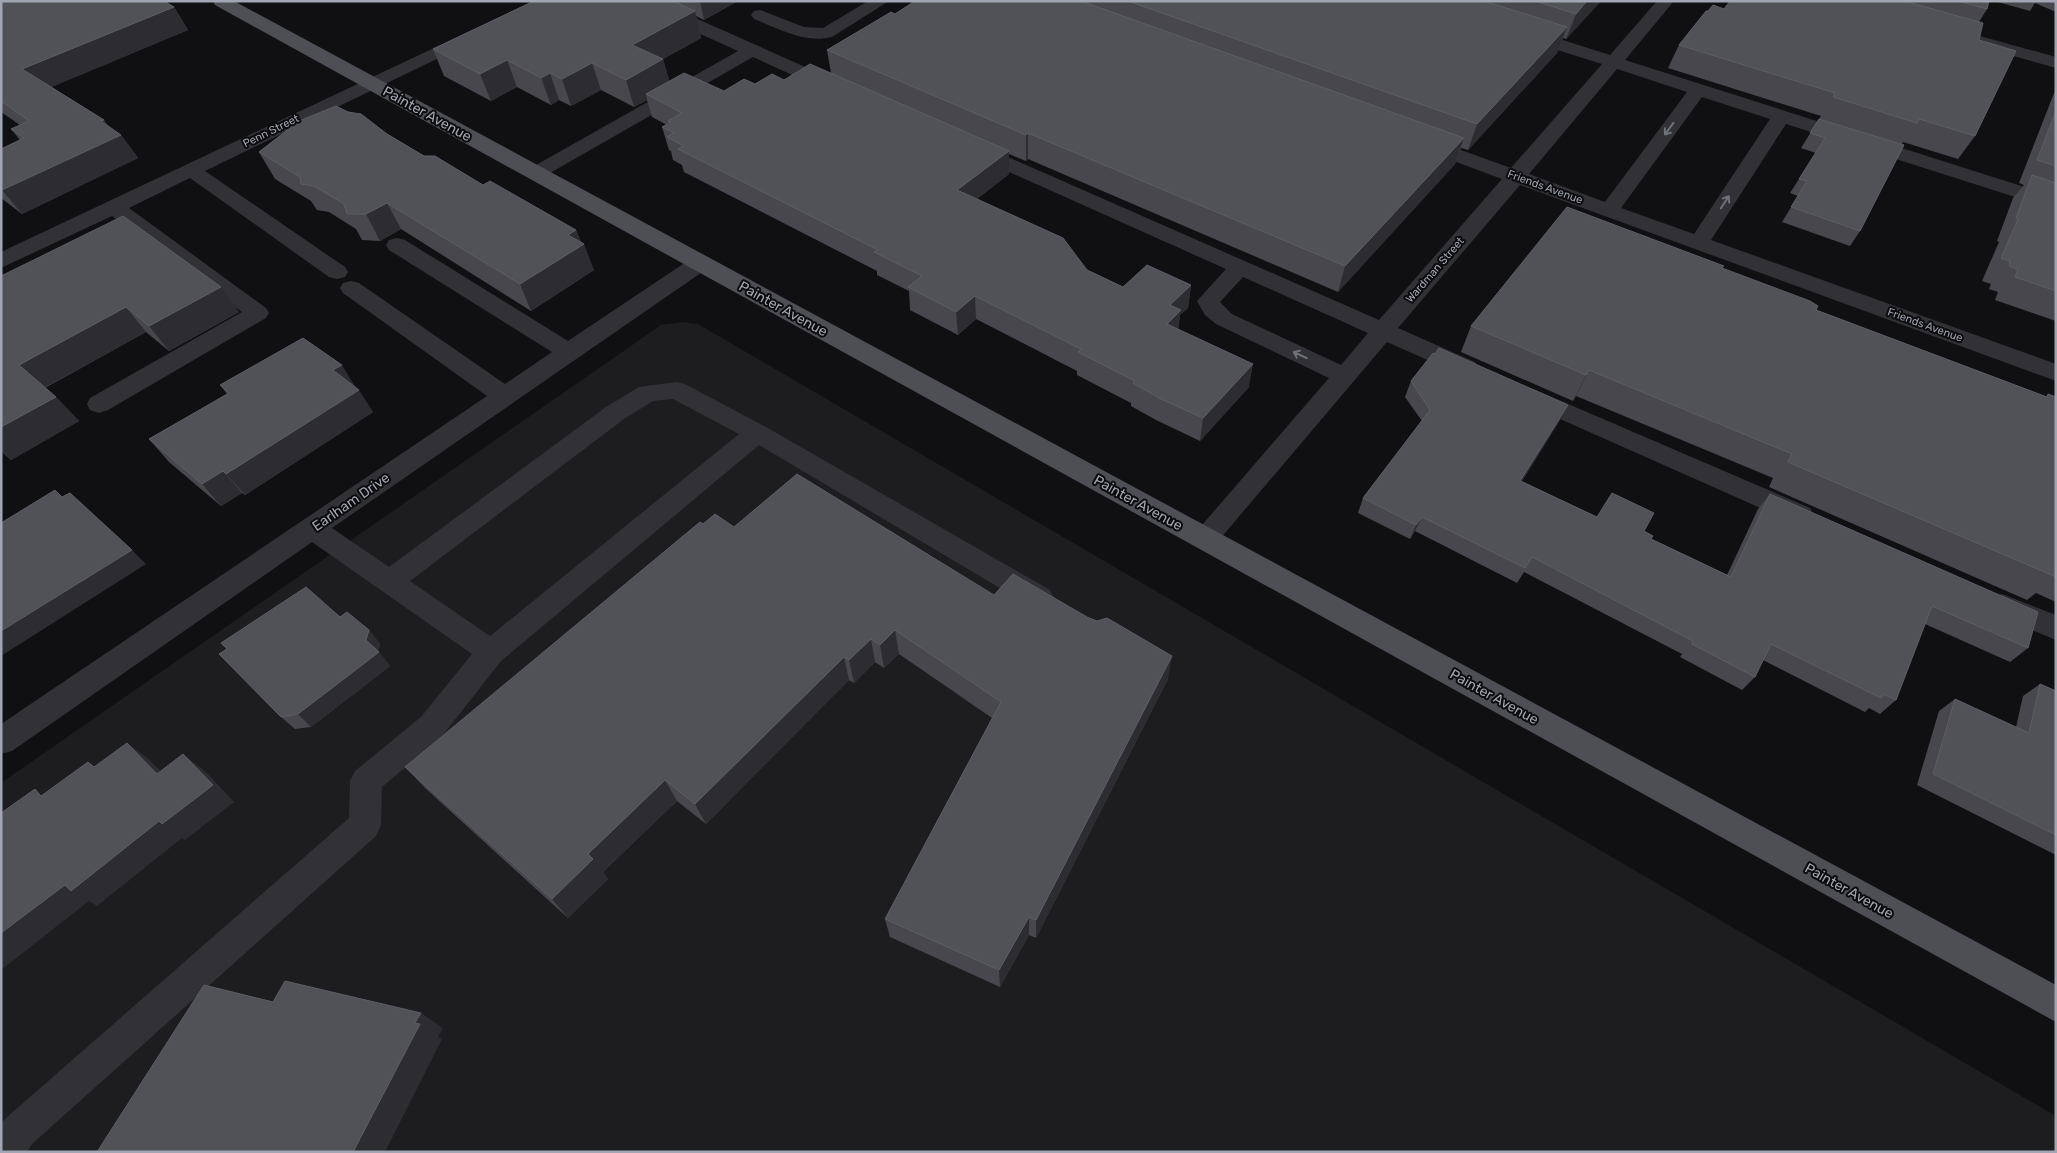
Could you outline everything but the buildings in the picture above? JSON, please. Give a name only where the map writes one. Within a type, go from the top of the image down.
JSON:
[{"type":"main road","name":"Painter Avenue","points":[[221,1],[2056,1004]]},
{"type":"street","points":[[642,1],[852,95]]},
{"type":"street","points":[[760,15],[801,32],[826,33],[881,1]]},
{"type":"street","name":"Wardman Street","points":[[1205,539],[1666,1]]},
{"type":"street","name":"Penn Street","points":[[1,261],[488,27]]},
{"type":"street","points":[[1512,30],[2056,204]]},
{"type":"street","points":[[1960,36],[2056,62]]},
{"type":"street","points":[[536,173],[752,50]]},
{"type":"street","points":[[1609,210],[1698,90]]},
{"type":"street","points":[[1699,243],[1781,116]]},
{"type":"street","name":"Friends Avenue","points":[[1404,136],[2056,373]]},
{"type":"street","points":[[961,143],[1483,375]]},
{"type":"street","points":[[191,170],[503,395]]},
{"type":"street","points":[[99,404],[258,313],[114,207]]},
{"type":"street","points":[[397,245],[568,352]]},
{"type":"street","name":"Earlham Drive","points":[[1,741],[314,529],[503,395],[700,263]]},
{"type":"street","points":[[1240,267],[1208,301],[1214,310],[1224,319],[1344,376]]},
{"type":"street","points":[[1510,387],[1819,524]]},
{"type":"street","points":[[390,581],[615,413],[648,392],[676,390],[756,433],[1062,611]]},
{"type":"street","points":[[3,1152],[19,1131],[365,825],[366,782],[432,726],[491,652],[756,433]]},
{"type":"street","points":[[314,529],[491,652]]},
{"type":"street","points":[[1983,596],[2056,628]]},
{"type":"shaded area","points":[[683,322],[698,324],[2056,1116],[2056,1152],[1,1152],[1,783],[661,325]]}]
